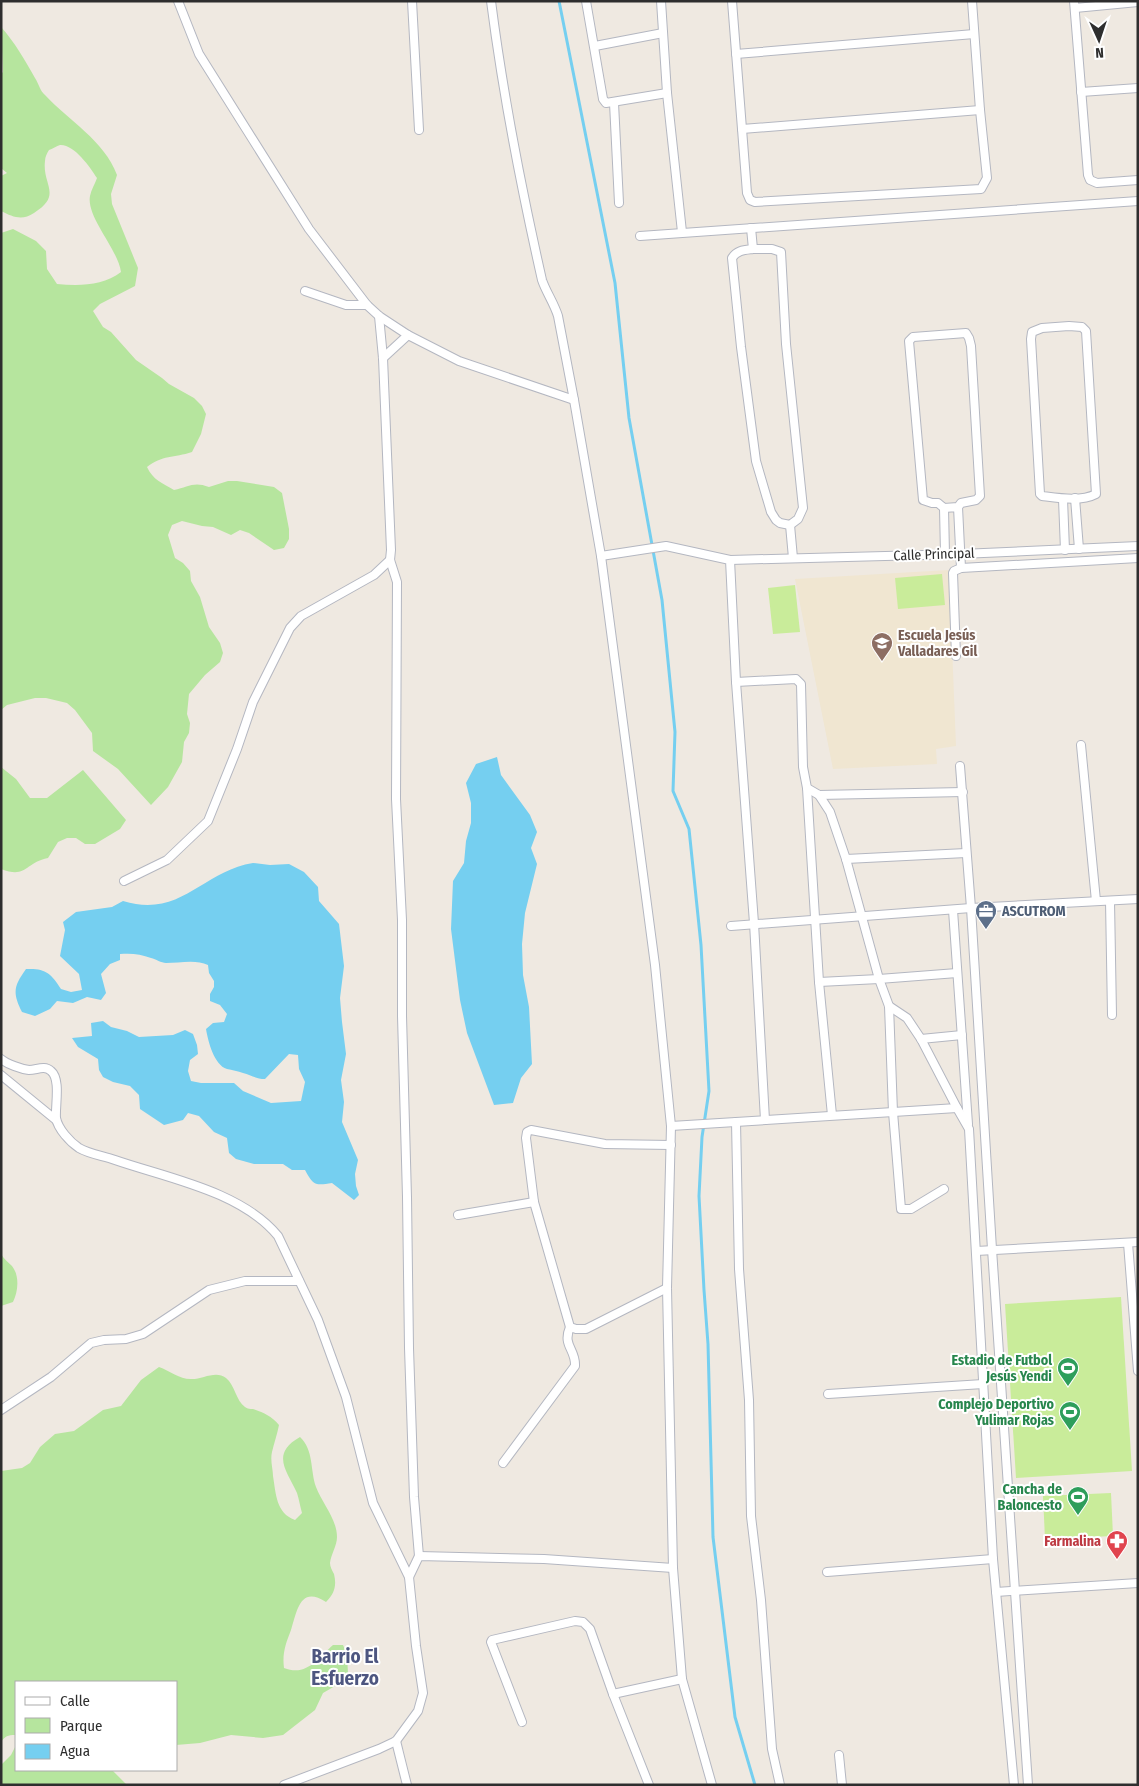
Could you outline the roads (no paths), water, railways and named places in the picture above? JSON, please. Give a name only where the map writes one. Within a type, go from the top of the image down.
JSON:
[{"type":"street","points":[[178,1],[199,54],[308,229],[366,305],[408,335],[460,361],[574,400]]},
{"type":"street","points":[[412,1],[419,130]]},
{"type":"street","points":[[491,1],[499,61],[519,176],[542,280],[558,316],[601,556],[655,965],[671,1126],[667,1288],[673,1568],[682,1679],[712,1785]]},
{"type":"street","points":[[586,1],[603,99],[606,103],[667,93]]},
{"type":"street","points":[[661,1],[667,93],[682,232]]},
{"type":"street","points":[[732,1],[747,193],[750,200],[755,202],[981,189],[988,178],[980,110],[972,1]]},
{"type":"street","points":[[1138,2],[1074,5],[1088,175],[1090,180],[1097,183],[1138,180]]},
{"type":"street","points":[[595,46],[663,33]]},
{"type":"street","points":[[736,54],[974,34]]},
{"type":"street","points":[[1081,92],[1138,88]]},
{"type":"street","points":[[614,103],[619,203]]},
{"type":"street","points":[[742,129],[980,110]]},
{"type":"street","points":[[640,236],[1138,201]]},
{"type":"street","points":[[751,228],[753,249]]},
{"type":"street","points":[[753,249],[772,249],[781,252],[786,344],[803,508],[798,519],[790,525],[780,523],[771,512],[756,461],[732,258],[740,251],[753,249]]},
{"type":"street","points":[[305,291],[346,305],[366,305]]},
{"type":"street","points":[[379,316],[383,358],[390,560],[397,582],[396,799],[402,920],[402,1016],[409,1348],[414,1497],[419,1556],[409,1576]]},
{"type":"street","points":[[1070,326],[1082,327],[1086,331],[1096,494],[1075,498],[1063,499],[1042,496],[1040,494],[1031,339],[1032,332],[1042,328],[1070,326]]},
{"type":"street","points":[[966,333],[969,338],[980,496],[976,500],[961,503],[958,507],[944,508],[938,503],[928,503],[924,500],[909,341],[913,337],[966,333]]},
{"type":"street","points":[[383,358],[408,335]]},
{"type":"street","points":[[1075,498],[1079,549]]},
{"type":"street","points":[[1063,499],[1065,550]]},
{"type":"street","points":[[958,507],[961,568]]},
{"type":"street","points":[[944,508],[945,554]]},
{"type":"street","points":[[790,525],[793,558]]},
{"type":"street","name":"Calle Principal","points":[[601,556],[666,546],[730,560],[961,554],[1138,546]]},
{"type":"street","points":[[956,656],[954,571],[961,568],[1138,558]]},
{"type":"street","points":[[124,881],[167,860],[208,821],[237,749],[252,702],[290,628],[301,616],[374,575],[390,560]]},
{"type":"street","points":[[730,560],[736,682],[754,923],[765,1120]]},
{"type":"street","points":[[736,682],[796,679],[801,684],[803,767],[807,788],[819,982],[832,1115]]},
{"type":"street","points":[[1081,745],[1096,901]]},
{"type":"street","points":[[960,766],[971,908],[1028,1785]]},
{"type":"street","points":[[807,788],[819,795],[830,812],[846,858],[878,980],[890,1006],[893,1112],[901,1209],[911,1208],[944,1189]]},
{"type":"street","points":[[819,795],[962,792]]},
{"type":"street","points":[[846,858],[966,853]]},
{"type":"street","points":[[731,926],[971,908],[1138,899]]},
{"type":"street","points":[[1110,901],[1112,1015]]},
{"type":"street","points":[[953,910],[976,1250],[993,1559],[1014,1785]]},
{"type":"street","points":[[819,982],[878,980],[957,972]]},
{"type":"street","points":[[890,1006],[907,1018],[921,1038],[968,1129]]},
{"type":"street","points":[[921,1038],[962,1035]]},
{"type":"street","points":[[1,1059],[29,1070],[44,1067],[52,1071],[56,1080],[56,1120]]},
{"type":"street","points":[[1,1075],[56,1120],[63,1133],[79,1148],[150,1172],[206,1188],[245,1209],[270,1227],[278,1236],[318,1320],[346,1397],[373,1503],[409,1576],[423,1693],[418,1711],[396,1741],[284,1785]]},
{"type":"street","points":[[671,1126],[957,1108]]},
{"type":"street","points":[[736,1122],[739,1269],[749,1400],[751,1516],[761,1600],[772,1749],[780,1785]]},
{"type":"street","points":[[502,1463],[575,1366],[567,1340],[570,1327],[534,1202],[526,1138],[527,1132],[531,1130],[605,1144],[671,1145]]},
{"type":"street","points":[[458,1215],[534,1202]]},
{"type":"street","points":[[976,1250],[1138,1242]]},
{"type":"street","points":[[1128,1243],[1138,1371]]},
{"type":"street","points":[[1,1410],[52,1376],[91,1343],[104,1340],[126,1339],[142,1334],[209,1290],[245,1282],[300,1281]]},
{"type":"street","points":[[570,1327],[586,1329],[667,1288]]},
{"type":"street","points":[[828,1394],[983,1384]]},
{"type":"street","points":[[419,1556],[544,1559],[673,1568]]},
{"type":"street","points":[[827,1572],[993,1559]]},
{"type":"street","points":[[996,1592],[1138,1584]]},
{"type":"street","points":[[522,1722],[491,1642],[492,1640],[575,1621],[583,1622],[590,1629],[649,1785]]},
{"type":"street","points":[[614,1694],[682,1679]]},
{"type":"street","points":[[396,1741],[407,1785]]},
{"type":"street","points":[[839,1755],[842,1785]]},
{"type":"water","points":[[497,757],[501,775],[530,815],[537,832],[531,848],[537,864],[525,913],[522,944],[523,975],[529,1007],[532,1064],[521,1078],[513,1103],[494,1105],[467,1033],[460,1000],[451,929],[453,881],[464,863],[466,841],[471,823],[471,803],[466,783],[476,764]]},
{"type":"water","points":[[253,863],[270,865],[289,864],[304,872],[318,887],[319,901],[339,924],[344,966],[340,998],[346,1054],[341,1080],[344,1102],[342,1122],[358,1160],[355,1174],[359,1195],[354,1200],[332,1183],[315,1183],[310,1179],[305,1170],[292,1170],[283,1164],[254,1164],[236,1159],[229,1153],[227,1138],[214,1132],[199,1116],[188,1113],[183,1120],[164,1125],[140,1109],[139,1095],[130,1086],[113,1082],[103,1077],[99,1070],[98,1059],[78,1047],[72,1038],[92,1036],[91,1023],[103,1021],[111,1027],[127,1031],[139,1037],[173,1035],[185,1030],[193,1034],[197,1045],[198,1054],[190,1060],[188,1071],[191,1081],[201,1083],[234,1083],[243,1091],[271,1103],[301,1101],[305,1082],[299,1069],[298,1055],[289,1054],[265,1079],[222,1067],[215,1058],[206,1029],[213,1023],[224,1022],[227,1014],[220,1005],[210,1001],[214,981],[209,973],[208,965],[193,962],[164,963],[140,955],[120,954],[120,960],[110,964],[101,974],[106,993],[101,1000],[87,997],[73,1003],[57,1001],[50,1009],[35,1016],[22,1012],[17,999],[17,985],[26,969],[38,969],[51,975],[61,989],[71,992],[82,990],[79,974],[60,956],[65,930],[63,922],[76,912],[112,907],[123,901],[143,905],[161,904],[191,892],[219,875]]},
{"type":"waterway","points":[[559,1],[615,283],[629,418],[662,600],[675,732],[673,791],[689,829],[701,945],[709,1091],[702,1137],[699,1196],[708,1344],[713,1537],[735,1717],[755,1785]]},
{"type":"place","name":"Escuela Jesús Valladares Gil","points":[[882,662]]},
{"type":"place","name":"ASCUTROM","points":[[986,930]]},
{"type":"place","name":"Estadio de Futbol Jesús Yendi","points":[[1068,1387]]},
{"type":"place","name":"Complejo Deportivo Yulimar Rojas","points":[[1070,1431]]},
{"type":"place","name":"Cancha de Baloncesto","points":[[1078,1516]]},
{"type":"place","name":"Farmalina","points":[[1117,1560]]},
{"type":"district","name":"Barrio El Esfuerzo","points":[[345,1667]]}]
